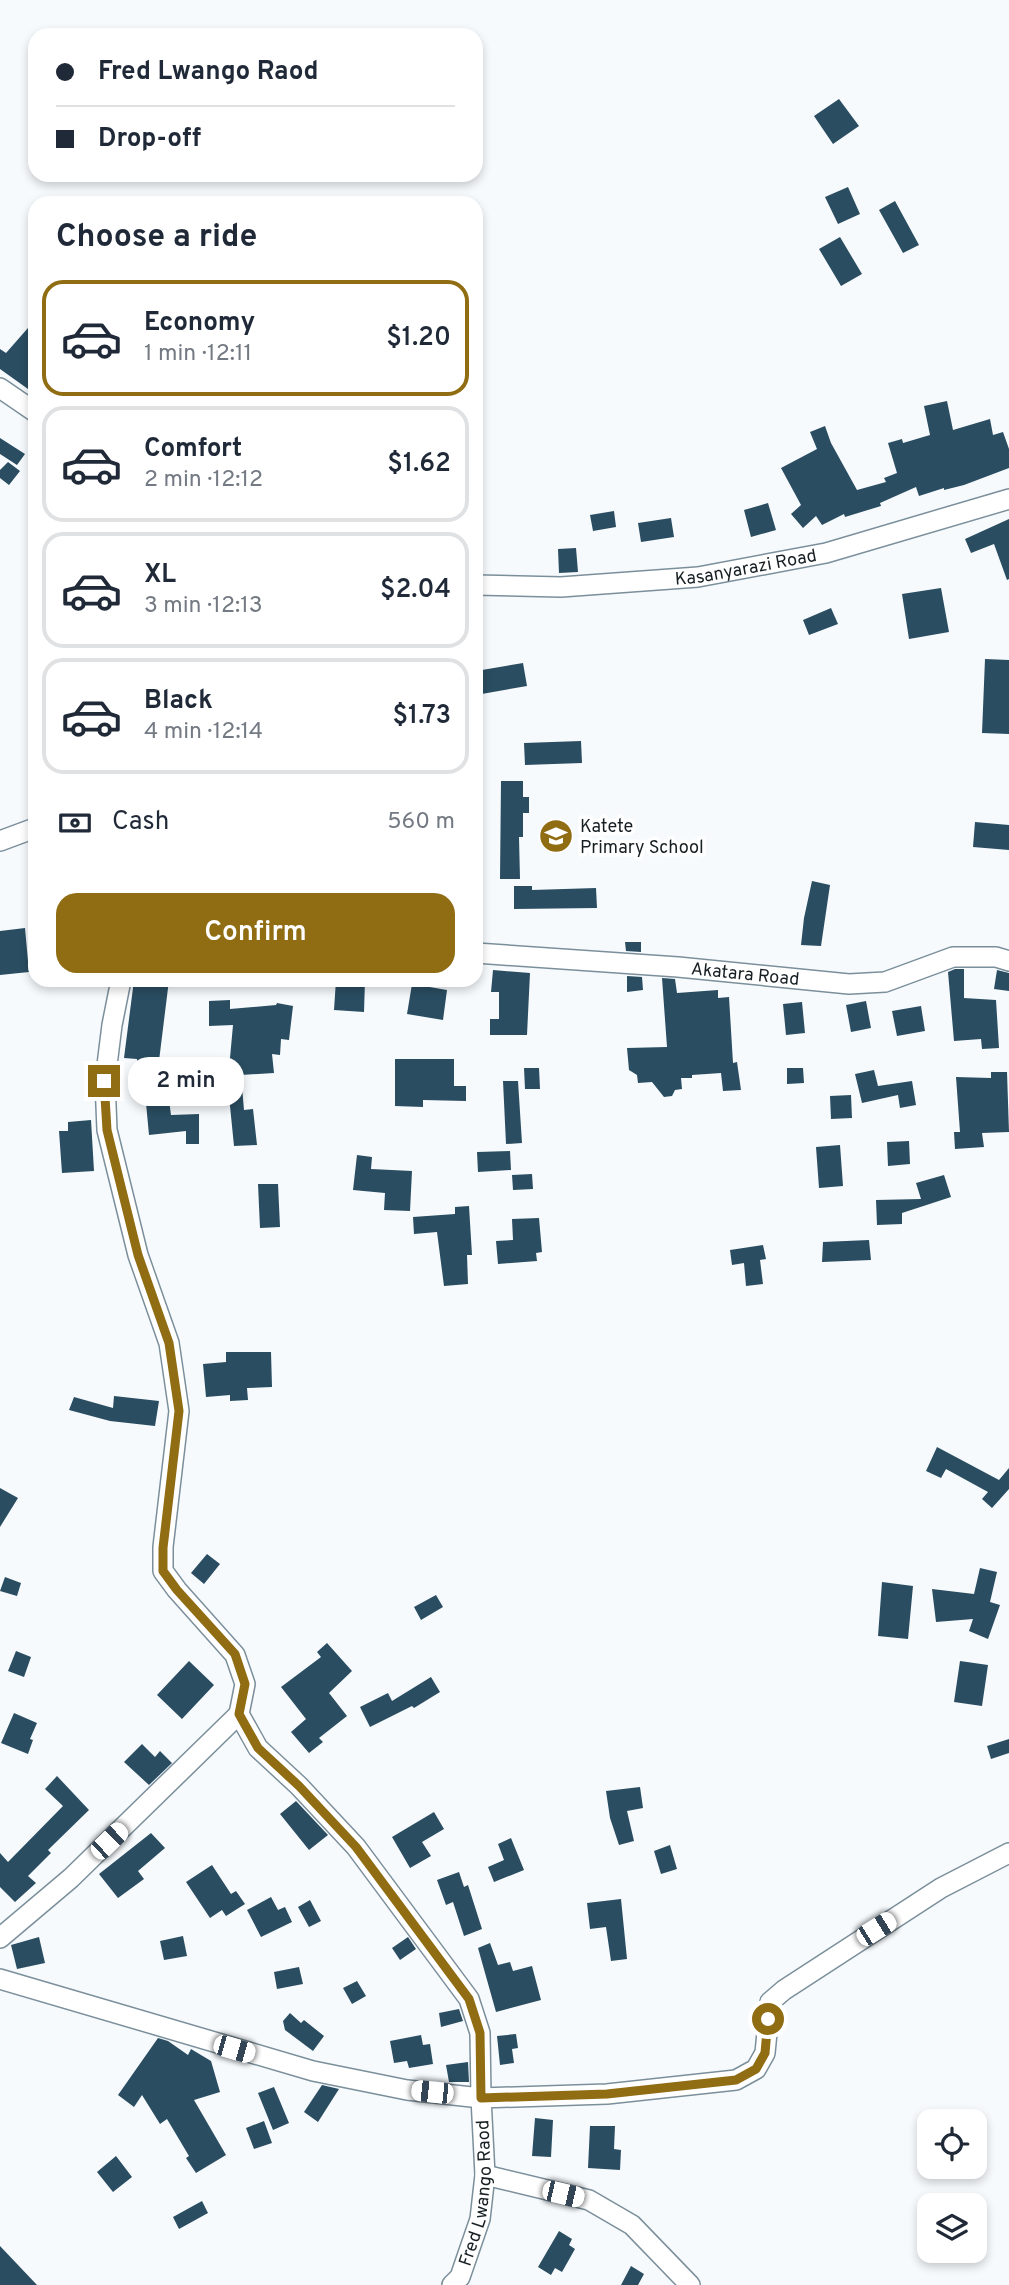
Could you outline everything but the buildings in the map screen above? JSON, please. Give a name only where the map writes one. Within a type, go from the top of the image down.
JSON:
[{"type":"street","points":[[0,388],[28,407]]},
{"type":"street","name":"Kasanyarazi Road","points":[[483,585],[561,587],[698,577],[826,553],[1009,499]]},
{"type":"street","points":[[0,841],[28,831]]},
{"type":"street","name":"Akatara Road","points":[[483,953],[678,967],[849,984],[885,982],[953,957],[996,957],[1009,961]]},
{"type":"street","points":[[0,1938],[71,1878],[239,1714],[245,1684],[235,1654],[163,1571],[163,1548],[179,1411],[169,1343],[138,1255],[107,1130],[104,1081],[120,987]]},
{"type":"street","points":[[0,1979],[313,2071],[407,2090],[481,2098],[480,2033],[469,1999],[356,1847],[299,1786],[258,1748],[239,1714]]},
{"type":"street","name":"Fred Lwango Raod","points":[[453,2285],[460,2277],[480,2219],[485,2175],[481,2098],[607,2094],[736,2080],[756,2069],[765,2053],[771,2002],[784,1990],[942,1888],[1009,1853]]},
{"type":"street","points":[[485,2175],[589,2200],[632,2225],[690,2285]]},
{"type":"place","name":"Katete Primary School","points":[[556,836]]},
{"type":"route","points":[[104,1081],[107,1130],[138,1255],[169,1343],[179,1411],[163,1548],[163,1571],[235,1654],[245,1684],[239,1714],[258,1748],[299,1786],[356,1847],[469,1999],[480,2033],[481,2098],[607,2094],[736,2080],[756,2069],[765,2053],[768,2019]]}]
